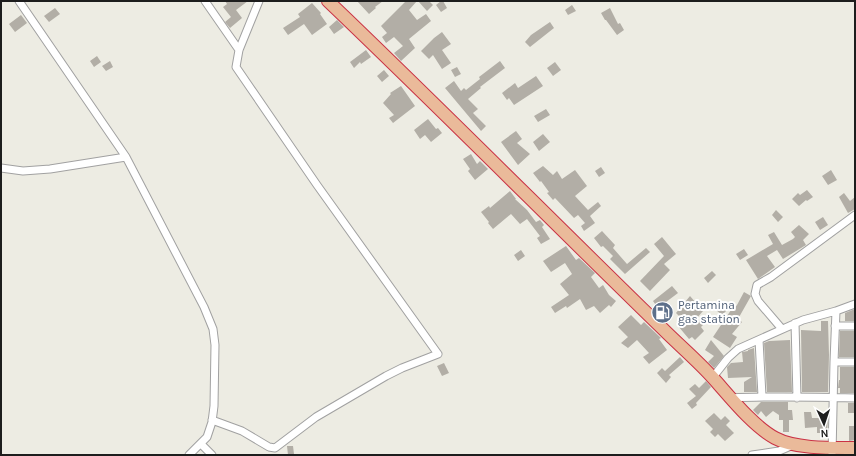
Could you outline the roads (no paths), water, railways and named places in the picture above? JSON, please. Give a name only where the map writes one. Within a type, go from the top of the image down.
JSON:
[{"type":"highway","points":[[328,1],[416,85],[520,189],[713,377],[731,398],[764,431],[783,442],[832,452],[855,448]]},
{"type":"street","points":[[19,1],[126,157],[214,329],[216,360],[212,420],[207,438],[189,455]]},
{"type":"street","points":[[205,1],[239,50]]},
{"type":"street","points":[[212,420],[238,429],[269,447],[275,448],[316,417],[379,380],[398,370],[438,354],[237,69],[236,64],[239,50],[259,1]]},
{"type":"street","points":[[1,168],[23,171],[50,169],[126,157]]},
{"type":"street","points":[[782,329],[758,301],[755,294],[758,285],[855,215]]},
{"type":"street","points":[[713,377],[728,358],[738,349],[795,323],[819,314],[836,311],[855,304]]},
{"type":"street","points":[[832,452],[836,311]]},
{"type":"street","points":[[795,323],[797,398]]},
{"type":"street","points":[[835,326],[855,326]]},
{"type":"street","points":[[759,340],[762,396]]},
{"type":"street","points":[[834,362],[855,362]]},
{"type":"street","points":[[731,398],[762,396],[797,398],[855,398]]},
{"type":"street","points":[[201,444],[212,455]]},
{"type":"street","points":[[752,455],[779,451],[795,444]]},
{"type":"place","name":"Pertamina gas station","points":[[663,312]]}]
